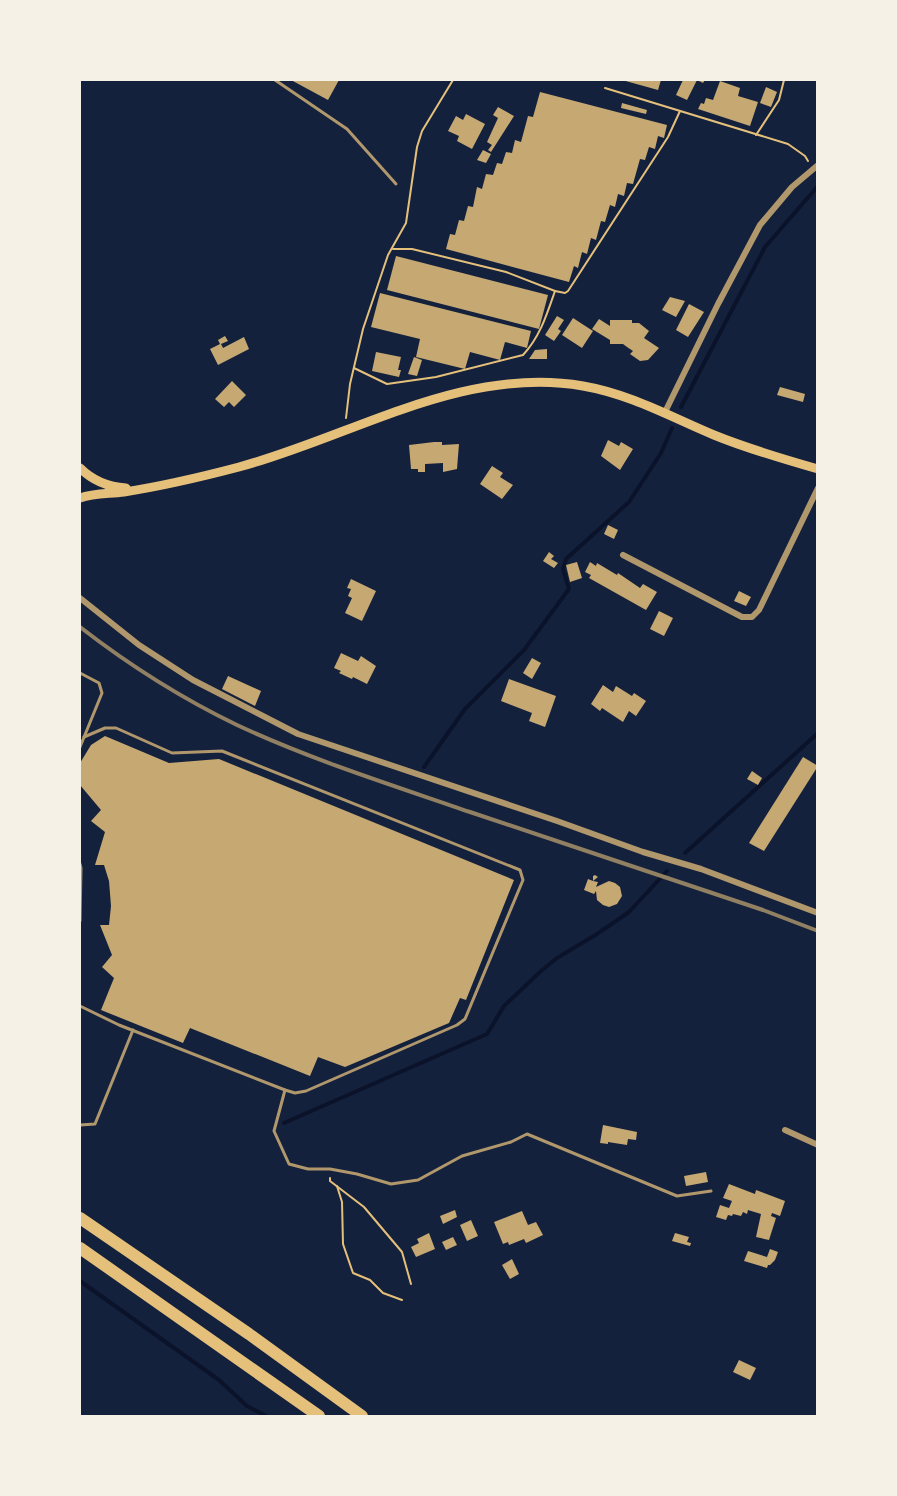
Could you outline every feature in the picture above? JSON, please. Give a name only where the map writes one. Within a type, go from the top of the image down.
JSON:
[{"type":"highway","points":[[80,1218],[249,1334],[362,1416]]},
{"type":"highway","points":[[80,1248],[319,1416]]},
{"type":"main road","points":[[80,498],[144,488],[242,466],[411,405],[467,391],[520,383],[583,386],[619,394],[734,443],[818,469]]},
{"type":"main road","points":[[80,468],[89,477],[108,485],[144,488]]},
{"type":"street","points":[[665,412],[760,225],[792,187],[815,167]]},
{"type":"street","points":[[623,555],[742,617],[753,618],[818,488]]},
{"type":"street","points":[[80,598],[139,645],[193,680],[298,734],[643,852],[701,869],[818,913]]},
{"type":"street","points":[[785,1130],[818,1145]]},
{"type":"lane","points":[[275,80],[347,129],[396,184]]},
{"type":"lane","points":[[80,673],[99,683],[102,693],[80,747]]},
{"type":"lane","points":[[80,1006],[119,1025],[285,1090],[295,1093],[306,1091],[457,1025],[465,1019],[523,880],[520,870],[222,751],[172,753],[116,728],[105,728],[84,737]]},
{"type":"lane","points":[[80,864],[80,921]]},
{"type":"lane","points":[[80,1125],[95,1125],[133,1030]]},
{"type":"lane","points":[[285,1090],[274,1131],[289,1164],[308,1169],[330,1169],[391,1184],[418,1180],[462,1155],[511,1142],[527,1134],[677,1196],[711,1191]]},
{"type":"path","points":[[345,430],[354,368],[377,286],[392,249],[406,223],[417,147],[422,130],[453,80]]},
{"type":"path","points":[[756,135],[778,100],[784,80]]},
{"type":"path","points":[[605,88],[788,144],[805,156],[815,167]]},
{"type":"path","points":[[392,249],[412,249],[506,272],[564,293],[568,291],[668,137],[680,111]]},
{"type":"path","points":[[354,368],[387,384],[436,377],[523,355],[533,345],[542,328],[555,291]]},
{"type":"path","points":[[330,1169],[330,1181],[364,1207],[402,1252],[411,1284]]},
{"type":"path","points":[[337,1186],[342,1202],[344,1244],[352,1274],[370,1280],[383,1293],[402,1300]]},
{"type":"building","points":[[291,80],[339,80],[328,100]]},
{"type":"building","points":[[622,80],[661,80],[658,90]]},
{"type":"building","points":[[683,80],[697,80],[687,100],[676,95]]},
{"type":"building","points":[[720,81],[740,88],[738,96],[758,102],[750,126],[698,109],[701,103],[704,104],[706,98],[713,100]]},
{"type":"building","points":[[766,87],[777,92],[771,107],[760,103]]},
{"type":"building","points":[[540,92],[667,125],[664,138],[658,136],[655,149],[649,147],[645,160],[640,159],[633,184],[627,183],[624,196],[618,194],[615,207],[610,205],[605,222],[601,221],[596,240],[591,238],[587,254],[582,252],[578,268],[574,266],[569,282],[446,249],[450,234],[455,235],[459,220],[464,221],[468,206],[473,207],[477,187],[482,189],[486,174],[493,175],[497,163],[502,164],[506,152],[512,153],[515,140],[521,142],[528,116],[533,117]]},
{"type":"building","points":[[622,103],[647,110],[646,114],[621,108]]},
{"type":"building","points":[[498,107],[514,116],[491,152],[488,150],[492,145],[487,142],[498,118],[493,115]]},
{"type":"building","points":[[466,114],[485,124],[472,149],[457,141],[459,136],[448,131],[456,116],[463,120]]},
{"type":"building","points":[[483,150],[491,154],[486,163],[477,160]]},
{"type":"building","points":[[396,256],[548,295],[539,329],[387,290]]},
{"type":"building","points":[[380,293],[531,331],[527,348],[505,342],[500,360],[470,352],[465,369],[416,357],[420,339],[371,327]]},
{"type":"building","points":[[670,297],[685,301],[676,317],[662,310]]},
{"type":"building","points":[[689,304],[704,312],[688,337],[676,330]]},
{"type":"building","points":[[557,316],[564,320],[558,329],[561,331],[554,341],[545,335]]},
{"type":"building","points":[[573,318],[593,331],[582,348],[562,335]]},
{"type":"building","points":[[599,319],[610,326],[610,320],[632,320],[632,323],[639,323],[649,331],[644,338],[659,348],[648,360],[640,361],[630,354],[633,351],[623,344],[610,344],[610,340],[592,329]]},
{"type":"building","points":[[225,336],[228,341],[221,344],[223,348],[244,337],[249,349],[218,365],[210,349],[220,344],[218,340]]},
{"type":"building","points":[[547,349],[547,359],[529,359],[535,350]]},
{"type":"building","points":[[376,352],[401,357],[399,377],[372,371]]},
{"type":"building","points":[[414,357],[422,360],[417,376],[408,374]]},
{"type":"building","points":[[232,381],[246,395],[234,407],[229,402],[224,407],[215,399]]},
{"type":"building","points":[[780,387],[805,394],[803,402],[777,395]]},
{"type":"building","points":[[608,440],[619,446],[621,442],[633,449],[620,470],[601,456]]},
{"type":"building","points":[[442,442],[442,445],[459,444],[457,469],[443,472],[443,463],[425,464],[425,472],[411,469],[409,445]]},
{"type":"building","points":[[492,466],[503,473],[500,477],[513,485],[502,499],[480,484]]},
{"type":"building","points":[[608,525],[618,530],[614,539],[604,534]]},
{"type":"building","points":[[549,552],[554,556],[551,559],[558,563],[554,568],[543,561]]},
{"type":"building","points":[[577,562],[582,578],[570,582],[566,565]]},
{"type":"building","points":[[590,562],[596,566],[597,563],[617,575],[618,573],[640,588],[643,584],[657,592],[646,610],[589,578],[591,575],[585,572]]},
{"type":"building","points":[[351,579],[376,591],[362,621],[345,613],[352,598],[348,596],[351,589],[347,588]]},
{"type":"building","points":[[739,591],[751,597],[746,606],[734,601]]},
{"type":"building","points":[[659,611],[673,618],[664,636],[650,629]]},
{"type":"building","points":[[341,653],[358,661],[361,656],[376,666],[367,684],[339,673],[341,671],[334,668]]},
{"type":"building","points":[[532,658],[541,663],[532,679],[523,673]]},
{"type":"building","points":[[228,676],[261,691],[255,706],[222,689]]},
{"type":"building","points":[[509,679],[556,696],[545,727],[529,721],[532,713],[501,701]]},
{"type":"building","points":[[603,685],[613,692],[616,686],[646,701],[636,716],[629,711],[623,722],[602,708],[600,711],[591,704]]},
{"type":"building","points":[[105,736],[169,763],[219,759],[514,880],[466,1000],[460,998],[449,1023],[345,1067],[318,1057],[310,1076],[190,1028],[183,1043],[101,1010],[114,978],[102,967],[112,955],[100,925],[109,925],[111,906],[109,881],[104,865],[95,865],[105,832],[91,821],[101,810],[80,785],[80,763],[91,745]]},
{"type":"building","points":[[803,757],[818,766],[764,851],[749,843]]},
{"type":"building","points":[[752,771],[762,778],[758,785],[747,779]]},
{"type":"building","points":[[588,879],[598,882],[596,887],[609,881],[620,887],[622,896],[617,904],[609,907],[603,905],[597,900],[596,891],[594,894],[584,890]]},
{"type":"building","points":[[603,1125],[637,1132],[636,1140],[628,1139],[627,1145],[600,1143]]},
{"type":"building","points":[[706,1172],[708,1182],[686,1186],[684,1176]]},
{"type":"building","points":[[729,1184],[755,1194],[756,1190],[785,1201],[780,1216],[772,1213],[771,1216],[776,1218],[769,1240],[756,1237],[761,1214],[748,1210],[747,1214],[743,1212],[741,1216],[728,1215],[726,1220],[716,1217],[720,1205],[729,1208],[732,1201],[723,1198]]},
{"type":"building","points":[[455,1210],[457,1217],[443,1224],[440,1216]]},
{"type":"building","points":[[522,1211],[528,1225],[536,1222],[543,1235],[526,1243],[524,1239],[509,1245],[508,1242],[503,1244],[494,1222]]},
{"type":"building","points":[[471,1220],[478,1236],[467,1241],[460,1225]]},
{"type":"building","points":[[429,1233],[435,1249],[416,1257],[411,1247],[419,1243],[417,1239]]},
{"type":"building","points":[[675,1233],[689,1237],[687,1242],[691,1243],[690,1246],[672,1241]]},
{"type":"building","points":[[453,1237],[457,1245],[446,1250],[442,1242]]},
{"type":"building","points":[[770,1249],[778,1252],[775,1260],[767,1268],[744,1261],[748,1251],[767,1257]]},
{"type":"building","points":[[512,1259],[519,1274],[510,1279],[502,1265]]},
{"type":"building","points":[[739,1360],[756,1368],[750,1380],[733,1372]]},
{"type":"waterway","points":[[681,407],[765,247],[818,186]]},
{"type":"waterway","points":[[424,767],[465,709],[524,650],[569,589],[563,569],[566,559],[629,502],[661,453],[672,428]]},
{"type":"waterway","points":[[685,853],[818,733]]},
{"type":"waterway","points":[[284,1123],[487,1034],[504,1006],[541,971],[557,958],[629,912],[667,871]]},
{"type":"waterway","points":[[80,1281],[219,1380],[247,1406],[266,1416]]},
{"type":"railway","points":[[80,627],[136,668],[216,715],[294,750],[411,792],[763,910],[818,931]]}]
